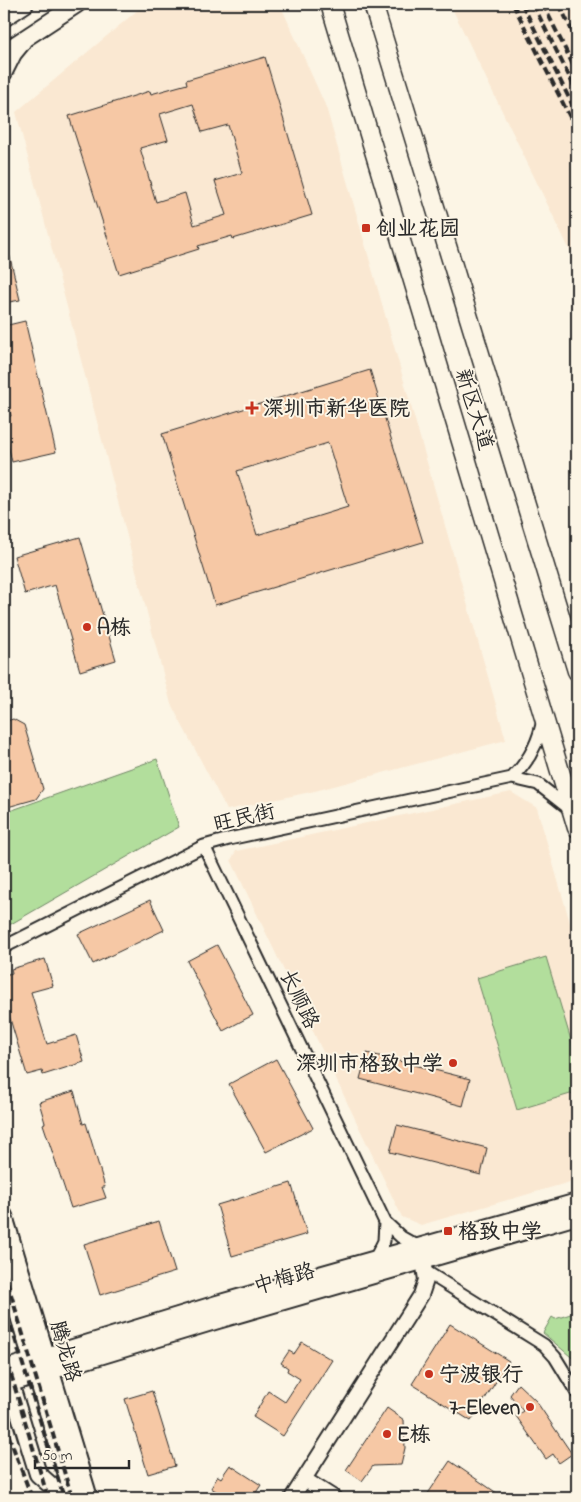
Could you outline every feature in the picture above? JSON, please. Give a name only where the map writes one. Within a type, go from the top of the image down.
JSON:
[{"type":"main road","points":[[4,18],[25,4]]},
{"type":"main road","points":[[4,52],[77,4]]},
{"type":"main road","name":"新区大道","points":[[330,4],[575,820]]},
{"type":"main road","name":"新区大道","points":[[373,4],[577,671]]},
{"type":"main road","name":"中梅路","points":[[40,1366],[375,1258],[423,1259],[577,1202]]},
{"type":"main road","name":"腾龙路","points":[[4,1216],[40,1366]]},
{"type":"main road","name":"中梅路","points":[[5,1374],[40,1366],[577,1216]]},
{"type":"main road","name":"腾龙路","points":[[4,1267],[40,1366],[82,1497]]},
{"type":"main road","points":[[5,1374],[38,1474],[65,1498]]},
{"type":"street","points":[[4,74],[14,54],[35,32]]},
{"type":"street","points":[[543,715],[541,730],[530,756],[512,778],[538,784],[575,820]]},
{"type":"street","name":"旺民街","points":[[4,947],[204,846],[512,778]]},
{"type":"street","name":"长顺路","points":[[204,846],[385,1222]]},
{"type":"street","points":[[375,1258],[384,1241],[385,1222]]},
{"type":"street","points":[[385,1222],[423,1259],[544,1346],[554,1357],[577,1393]]},
{"type":"street","points":[[292,1498],[421,1295],[426,1280],[423,1259]]},
{"type":"street","points":[[304,1479],[334,1498]]},
{"type":"shaded area","name":"深圳市新华医院","points":[[145,4],[280,4],[326,107],[506,740],[315,791],[227,810],[171,704],[16,112]]},
{"type":"shaded area","points":[[450,4],[577,4],[577,265]]},
{"type":"shaded area","name":"深圳市格致中学","points":[[511,792],[537,808],[577,947],[577,1180],[421,1225],[402,1217],[231,860],[236,851]]},
{"type":"green space","points":[[157,759],[179,827],[4,928],[4,813]]},
{"type":"green space","points":[[546,957],[577,1060],[577,1092],[517,1110],[477,978]]},
{"type":"green space","points":[[577,1312],[577,1362],[543,1333],[552,1317],[555,1319]]},
{"type":"building","points":[[265,57],[312,215],[233,239],[232,236],[198,246],[199,249],[119,274],[69,116],[150,91],[151,94],[187,84],[186,80]],"holes":[[[193,104],[202,132],[228,125],[242,173],[215,181],[226,215],[194,225],[185,193],[156,202],[140,148],[168,140],[160,114]]]},
{"type":"building","points":[[4,249],[8,249],[20,300],[4,303]]},
{"type":"building","points":[[25,321],[56,452],[12,462],[4,427],[4,418],[11,416],[4,386],[4,326]]},
{"type":"building","points":[[370,370],[423,542],[215,605],[162,434]],"holes":[[[328,443],[348,507],[257,535],[237,471]]]},
{"type":"building","name":"A栋","points":[[80,537],[116,660],[80,671],[55,585],[25,594],[14,556]]},
{"type":"building","points":[[13,719],[24,725],[43,789],[36,799],[4,808],[4,722]]},
{"type":"building","points":[[150,900],[164,930],[93,964],[78,934]]},
{"type":"building","points":[[217,945],[253,1015],[223,1031],[187,961]]},
{"type":"building","points":[[45,959],[53,986],[31,992],[47,1044],[76,1035],[84,1062],[43,1075],[42,1071],[27,1075],[4,999],[4,975],[12,973],[11,969]]},
{"type":"building","points":[[367,1053],[470,1079],[463,1106],[360,1079]]},
{"type":"building","points":[[276,1059],[313,1128],[266,1152],[229,1084]]},
{"type":"building","points":[[74,1091],[83,1124],[86,1123],[105,1187],[102,1187],[106,1198],[71,1208],[43,1124],[45,1123],[39,1102]]},
{"type":"building","points":[[397,1125],[487,1148],[481,1175],[390,1152]]},
{"type":"building","points":[[291,1183],[307,1234],[232,1256],[217,1205]]},
{"type":"building","points":[[159,1221],[175,1272],[100,1295],[84,1244]]},
{"type":"building","points":[[450,1324],[509,1361],[471,1421],[412,1384]]},
{"type":"building","points":[[302,1342],[332,1360],[283,1436],[253,1417],[268,1391],[285,1402],[300,1379],[287,1371],[288,1368],[281,1363],[289,1351],[294,1354]]},
{"type":"building","points":[[518,1384],[536,1401],[572,1454],[559,1463],[553,1454],[546,1459],[516,1416],[523,1411],[510,1395]]},
{"type":"building","points":[[152,1391],[175,1466],[148,1474],[125,1399]]},
{"type":"building","name":"E栋","points":[[387,1408],[404,1420],[405,1448],[401,1465],[373,1466],[362,1481],[346,1470]]},
{"type":"building","points":[[450,1461],[504,1498],[425,1498]]},
{"type":"building","points":[[230,1465],[261,1485],[253,1497],[247,1493],[244,1498],[227,1498],[211,1488],[218,1476],[221,1478]]},
{"type":"railway","points":[[513,4],[577,131]]},
{"type":"railway","points":[[522,4],[577,114]]},
{"type":"railway","points":[[533,4],[577,92]]},
{"type":"railway","points":[[543,4],[577,73]]},
{"type":"railway","points":[[559,4],[577,41]]},
{"type":"railway","points":[[4,1271],[72,1498]]},
{"type":"railway","points":[[4,1303],[64,1498]]},
{"type":"railway","points":[[4,1351],[48,1498]]},
{"type":"railway","points":[[4,1423],[32,1498]]},
{"type":"place","name":"创业花园","points":[[366,228]]},
{"type":"place","name":"深圳市新华医院","points":[[252,408]]},
{"type":"place","name":"A栋","points":[[87,627]]},
{"type":"place","name":"深圳市格致中学","points":[[453,1063]]},
{"type":"place","name":"格致中学","points":[[448,1231]]},
{"type":"place","name":"宁波银行","points":[[429,1374]]},
{"type":"place","name":"7-Eleven","points":[[530,1407]]},
{"type":"place","name":"E栋","points":[[387,1434]]}]
